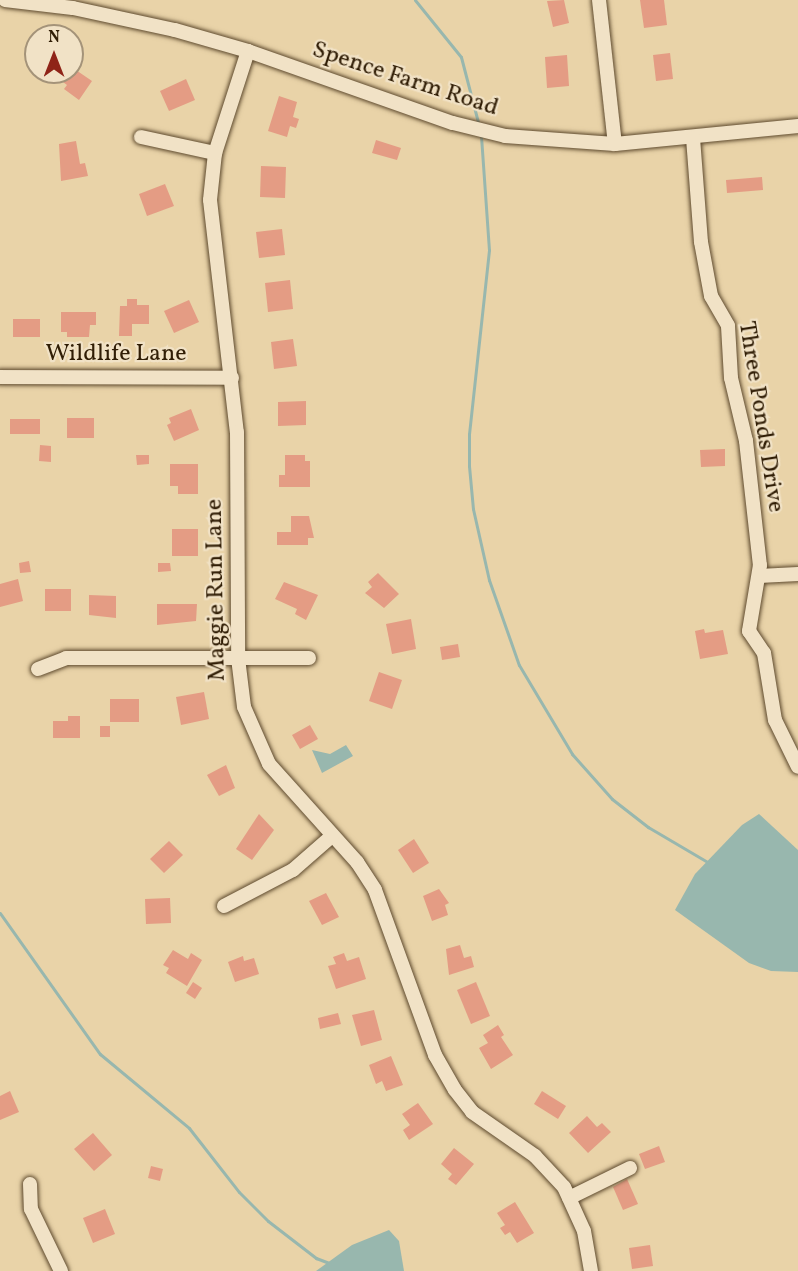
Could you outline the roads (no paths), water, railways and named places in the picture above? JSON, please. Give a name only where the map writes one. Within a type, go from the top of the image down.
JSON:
[{"type":"street","name":"Spence Farm Road","points":[[5,0],[134,20],[248,51],[478,130],[547,141],[615,144],[798,126]]},
{"type":"street","points":[[599,0],[615,144]]},
{"type":"street","name":"Maggie Run Lane","points":[[248,51],[214,153],[211,220],[232,378],[238,463],[238,658],[244,707],[259,748],[281,780],[357,862],[382,906],[435,1055],[455,1090],[485,1123],[545,1166],[569,1198],[584,1231],[591,1271]]},
{"type":"street","points":[[141,137],[214,153]]},
{"type":"street","name":"Three Ponds Drive","points":[[693,138],[701,242],[711,296],[728,326],[731,378],[746,441],[759,576],[750,631],[764,653],[775,720],[798,767]]},
{"type":"street","name":"Wildlife Lane","points":[[0,377],[232,378]]},
{"type":"street","points":[[759,576],[798,574]]},
{"type":"street","points":[[38,669],[66,658],[309,658]]},
{"type":"street","points":[[224,906],[292,870],[332,836]]},
{"type":"street","points":[[569,1198],[630,1168]]},
{"type":"street","points":[[30,1184],[31,1209],[61,1271]]},
{"type":"water","points":[[346,745],[353,756],[322,773],[312,750],[330,754]]},
{"type":"water","points":[[759,814],[798,850],[798,972],[771,971],[749,963],[675,910],[695,874],[742,825]]},
{"type":"water","points":[[389,1230],[399,1241],[404,1271],[316,1271],[352,1245]]},
{"type":"waterway","points":[[415,0],[461,57],[479,126]]},
{"type":"waterway","points":[[481,136],[489,250],[469,434],[469,466],[473,509],[489,580],[519,665],[572,754],[612,799],[648,827],[709,863]]},
{"type":"waterway","points":[[0,913],[100,1054],[189,1128],[239,1192],[268,1221],[316,1258],[329,1263]]}]
